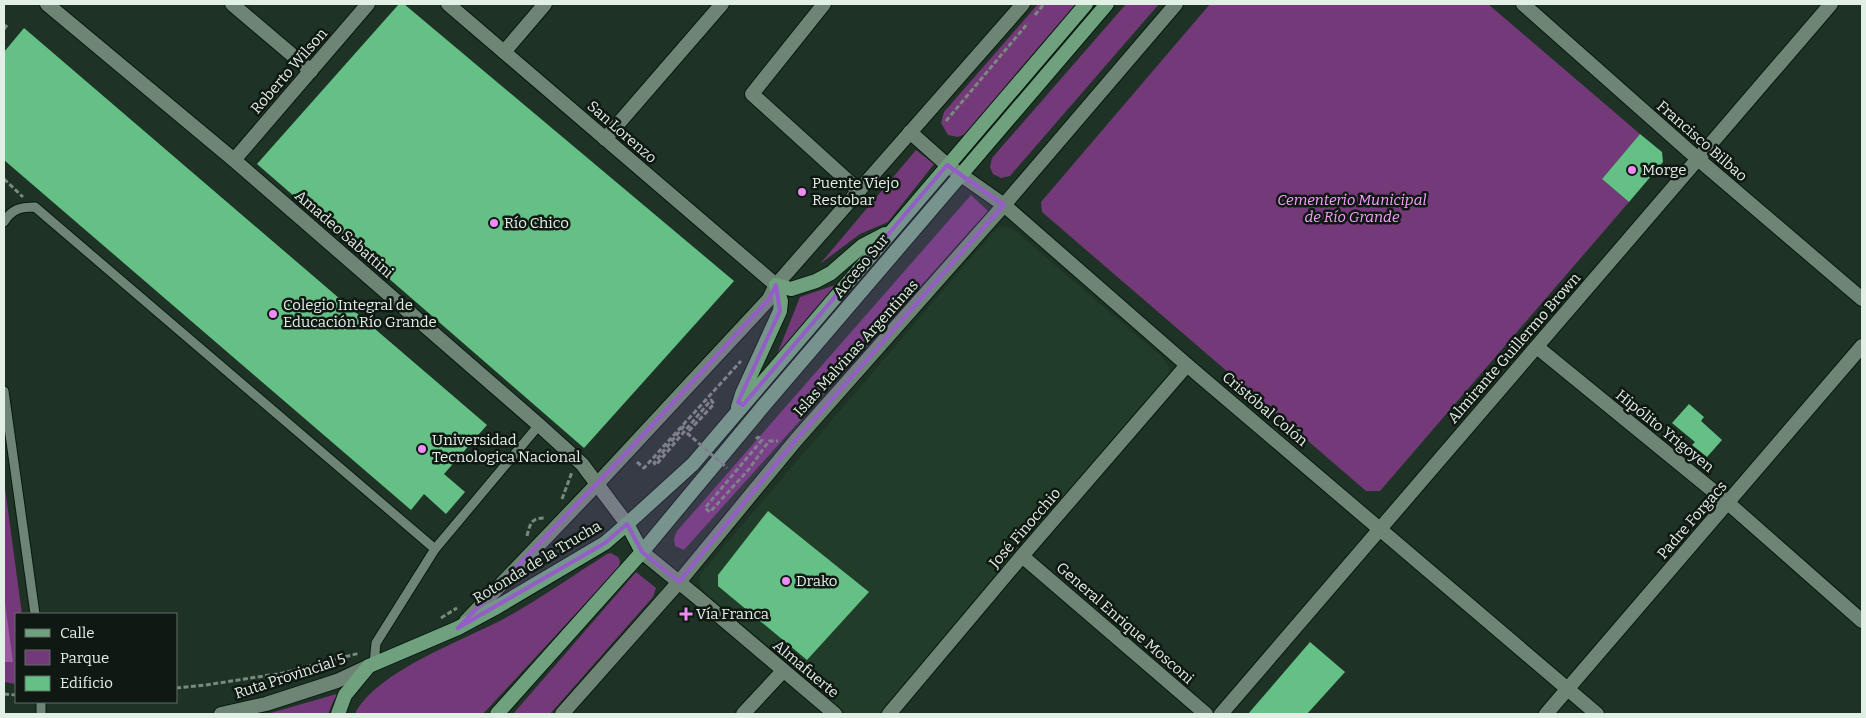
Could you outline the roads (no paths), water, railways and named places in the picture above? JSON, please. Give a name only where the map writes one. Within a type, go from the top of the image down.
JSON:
[{"type":"main road","name":"Acceso Sur","points":[[627,524],[693,464],[1086,4]]},
{"type":"main road","name":"Acceso Sur","points":[[642,552],[765,404],[1107,4]]},
{"type":"main road","points":[[776,285],[790,289],[816,282],[831,273],[862,246],[892,230]]},
{"type":"main road","points":[[736,414],[742,394],[780,311],[781,301],[776,285]]},
{"type":"main road","points":[[497,714],[642,552],[627,524]]},
{"type":"main road","name":"Rotonda de la Trucha","points":[[338,714],[345,696],[372,665],[458,628],[524,592],[605,543],[627,524]]},
{"type":"street","name":"Amadeo Sabattini","points":[[47,4],[234,160],[539,425],[582,464],[627,524]]},
{"type":"street","points":[[232,4],[311,71]]},
{"type":"street","name":"Roberto Wilson","points":[[234,160],[368,4]]},
{"type":"street","name":"San Lorenzo","points":[[448,4],[776,285]]},
{"type":"street","points":[[504,52],[545,4]]},
{"type":"street","points":[[606,139],[722,4]]},
{"type":"street","points":[[458,628],[477,611],[598,483],[769,299],[776,285],[1023,4]]},
{"type":"street","name":"Islas Malvinas Argentinas","points":[[562,714],[679,582],[796,440],[1004,205],[1176,4]]},
{"type":"street","name":"Francisco Bilbao","points":[[1523,4],[1698,159],[1862,299]]},
{"type":"street","name":"Almirante Guillermo Brown","points":[[1221,714],[1831,4]]},
{"type":"street","points":[[819,5],[752,94],[859,191]]},
{"type":"street","name":"Cristóbal Colón","points":[[910,132],[947,165],[1004,205],[1187,365],[1597,714]]},
{"type":"street","name":"Hipólito Yrigoyen","points":[[1537,346],[1728,503],[1862,621]]},
{"type":"street","name":"Padre Forgacs","points":[[1546,714],[1862,346]]},
{"type":"street","name":"José Finocchio","points":[[889,714],[1187,365]]},
{"type":"street","name":"Almafuerte","points":[[642,552],[835,714]]},
{"type":"street","name":"General Enrique Mosconi","points":[[1022,556],[1206,714]]},
{"type":"street","name":"Ruta Provincial 5","points":[[221,714],[266,704],[337,681],[372,665]]},
{"type":"street","points":[[743,714],[783,671]]},
{"type":"lane","points":[[4,222],[10,213],[20,207],[35,207],[435,549]]},
{"type":"lane","points":[[4,391],[35,613]]},
{"type":"lane","points":[[372,665],[376,642],[435,549],[539,425]]},
{"type":"place","name":"Morge","points":[[1632,170]]},
{"type":"place","name":"Puente Viejo Restobar","points":[[802,192]]},
{"type":"place","name":"Río Chico","points":[[494,223]]},
{"type":"place","name":"Colegio Integral de Educación Río Grande","points":[[273,314]]},
{"type":"place","name":"Universidad Tecnologica Nacional","points":[[422,449]]},
{"type":"place","name":"Drako","points":[[786,581]]},
{"type":"place","name":"Vía Franca","points":[[686,614]]},
{"type":"park label","name":"Cementerio Municipal de Río Grande","points":[[1352,208]]}]
